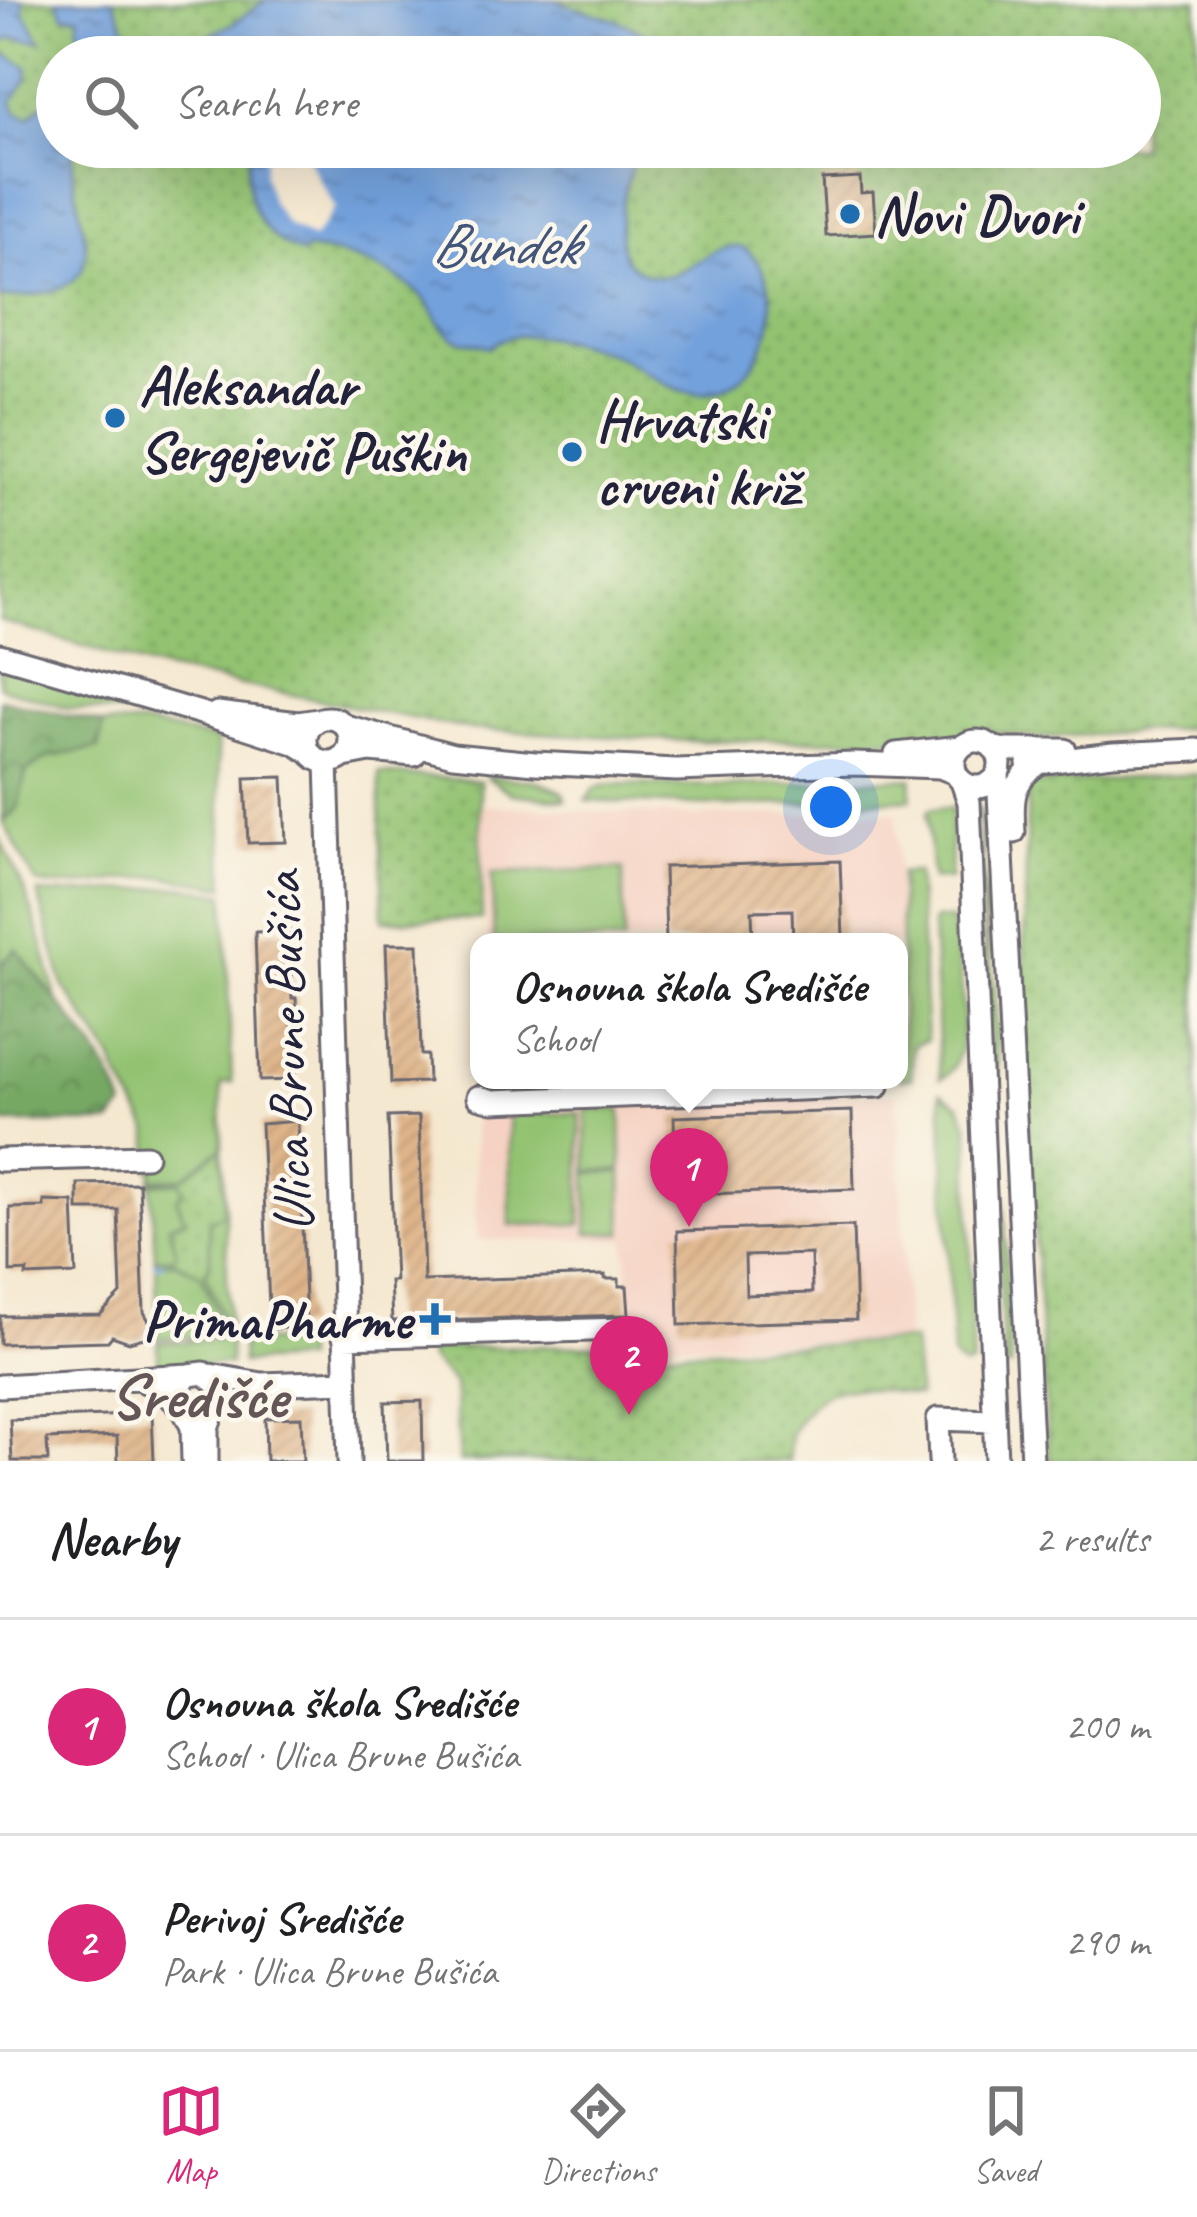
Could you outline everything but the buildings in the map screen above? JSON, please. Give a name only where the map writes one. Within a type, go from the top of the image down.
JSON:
[{"type":"street","points":[[0,655],[201,713],[326,757],[370,751],[453,754],[652,770],[854,764],[933,767],[982,786],[998,772],[1038,764],[1197,750]]},
{"type":"street","points":[[201,713],[298,723],[329,718],[453,754]]},
{"type":"street","points":[[318,720],[308,731],[326,757]]},
{"type":"street","points":[[326,757],[350,738],[345,726]]},
{"type":"street","points":[[854,764],[961,747],[973,741],[1113,754]]},
{"type":"street","points":[[992,746],[998,755],[1032,1461]]},
{"type":"street","points":[[961,747],[953,760],[968,795],[970,821],[996,1461]]},
{"type":"street","name":"Ulica Brune Bušića","points":[[326,757],[349,1461]]},
{"type":"street","points":[[1011,1018],[1018,931],[1012,801],[1017,783],[1038,764]]},
{"type":"street","points":[[899,768],[940,783],[960,802],[970,821]]},
{"type":"street","points":[[478,1097],[493,1101],[801,1089]]},
{"type":"street","points":[[0,1160],[146,1156]]},
{"type":"street","points":[[344,1337],[624,1328]]},
{"type":"street","points":[[0,1386],[199,1375],[262,1384],[346,1381]]},
{"type":"street","points":[[181,1406],[180,1384],[199,1375]]},
{"type":"street","points":[[199,1375],[220,1390],[207,1427],[207,1461]]},
{"type":"street","points":[[139,1380],[170,1393],[181,1406],[192,1427],[193,1461]]},
{"type":"street","points":[[181,1406],[195,1415],[241,1389],[262,1384]]},
{"type":"street","points":[[940,1461],[938,1419],[993,1421]]},
{"type":"shaded area","points":[[481,805],[691,816],[897,812],[899,933],[487,933]]},
{"type":"shaded area","points":[[492,1089],[620,1089],[492,1094]]},
{"type":"shaded area","points":[[897,1094],[907,1341],[632,1344],[626,1240],[477,1240],[474,1111]]},
{"type":"green space","name":"Bundek","points":[[0,0],[1197,0],[1197,728],[1036,738],[976,729],[946,739],[689,741],[468,729],[159,669],[0,621]]},
{"type":"green space","points":[[0,666],[279,746],[134,714],[68,708],[0,687]]},
{"type":"green space","points":[[0,699],[103,724],[99,748],[48,757],[26,772],[18,807],[3,822]]},
{"type":"green space","points":[[103,724],[149,725],[217,740],[225,887],[159,877],[67,886],[36,883],[3,822],[18,807],[25,772],[48,757],[99,748]]},
{"type":"green space","points":[[379,773],[480,781],[482,919],[383,920]]},
{"type":"green space","points":[[1197,774],[1197,1461],[1049,1461],[1022,1028],[1028,784]]},
{"type":"green space","points":[[485,776],[537,781],[563,792],[565,800],[512,794]]},
{"type":"green space","points":[[912,778],[911,799],[728,806],[586,801],[595,788],[611,784],[727,786]]},
{"type":"green space","points":[[952,808],[950,879],[932,879],[927,813]]},
{"type":"green space","points":[[978,808],[995,992],[1011,1367],[1004,1367]]},
{"type":"green space","points":[[0,840],[28,900],[58,1004],[17,950],[0,966]]},
{"type":"green space","points":[[623,869],[624,933],[494,933],[492,873]]},
{"type":"green space","points":[[917,872],[927,1040],[913,1045],[908,1078],[908,933],[901,933],[900,873]]},
{"type":"green space","points":[[185,887],[225,894],[232,1083],[221,1084],[222,1148],[183,1178],[151,1179],[149,1130],[113,1060],[63,985],[38,893]]},
{"type":"green space","points":[[950,920],[954,929],[963,1011],[959,1054],[940,1079],[932,923]]},
{"type":"green space","points":[[16,949],[104,1064],[124,1107],[111,1123],[0,1123],[0,966]]},
{"type":"green space","points":[[941,1092],[960,1105],[969,1126],[972,1364],[964,1367],[953,1358]]},
{"type":"green space","points":[[621,1109],[622,1170],[587,1171],[586,1110]]},
{"type":"green space","points":[[580,1113],[581,1224],[510,1225],[509,1114]]},
{"type":"green space","points":[[222,1148],[225,1212],[209,1221],[210,1265],[205,1273],[228,1329],[224,1331],[201,1275],[175,1261],[155,1263],[155,1259],[176,1253],[169,1225],[185,1220],[177,1199],[184,1189],[180,1182],[151,1183],[183,1178]]},
{"type":"green space","points":[[622,1172],[623,1233],[588,1233],[587,1173]]},
{"type":"green space","points":[[180,1182],[184,1189],[177,1200],[185,1220],[169,1226],[176,1253],[155,1259],[151,1184]]},
{"type":"green space","points":[[225,1212],[229,1332],[205,1273],[210,1265],[209,1221]]},
{"type":"green space","points":[[175,1262],[201,1275],[224,1330],[221,1335],[157,1339],[156,1264]]},
{"type":"green space","points":[[229,1339],[230,1364],[158,1366],[158,1343]]},
{"type":"green space","points":[[303,1340],[304,1360],[242,1363],[241,1343]]},
{"type":"green space","points":[[913,1341],[918,1396],[859,1388],[819,1398],[799,1421],[789,1461],[459,1461],[454,1384],[430,1359],[430,1348],[611,1345],[614,1351],[647,1352]]},
{"type":"water","points":[[0,0],[23,0],[36,40],[12,38],[0,43]]},
{"type":"water","points":[[57,0],[113,0],[129,36],[88,36],[78,31],[79,16],[64,15]]},
{"type":"water","points":[[266,0],[555,0],[644,34],[208,36]]},
{"type":"water","points":[[0,47],[28,67],[27,79],[12,102],[17,112],[29,117],[36,110],[36,168],[74,168],[86,251],[82,269],[68,284],[0,298]]},
{"type":"water","name":"Bundek","points":[[248,168],[632,168],[620,234],[626,261],[660,277],[714,252],[744,248],[761,267],[769,290],[766,338],[756,361],[740,378],[720,390],[696,393],[666,384],[622,358],[573,342],[516,336],[490,348],[459,340],[445,330],[415,290],[387,272],[338,254],[306,249],[303,254],[276,238],[252,203]]},
{"type":"pier","points":[[264,168],[312,168],[335,208],[313,239],[287,224],[272,203]]},
{"type":"waterway","points":[[155,1264],[163,1264]]},
{"type":"place","name":"Novi Dvori","points":[[850,214]]},
{"type":"place","name":"Aleksandar Sergejevič Puškin","points":[[115,418]]},
{"type":"place","name":"Hrvatski crveni križ","points":[[572,452]]},
{"type":"place","name":"Osnovna škola Središće","points":[[689,1227]]},
{"type":"place","name":"PrimaPharme","points":[[435,1319]]},
{"type":"place","name":"Perivoj Središće","points":[[629,1415]]},
{"type":"district","name":"Središće","points":[[198,1395]]}]
